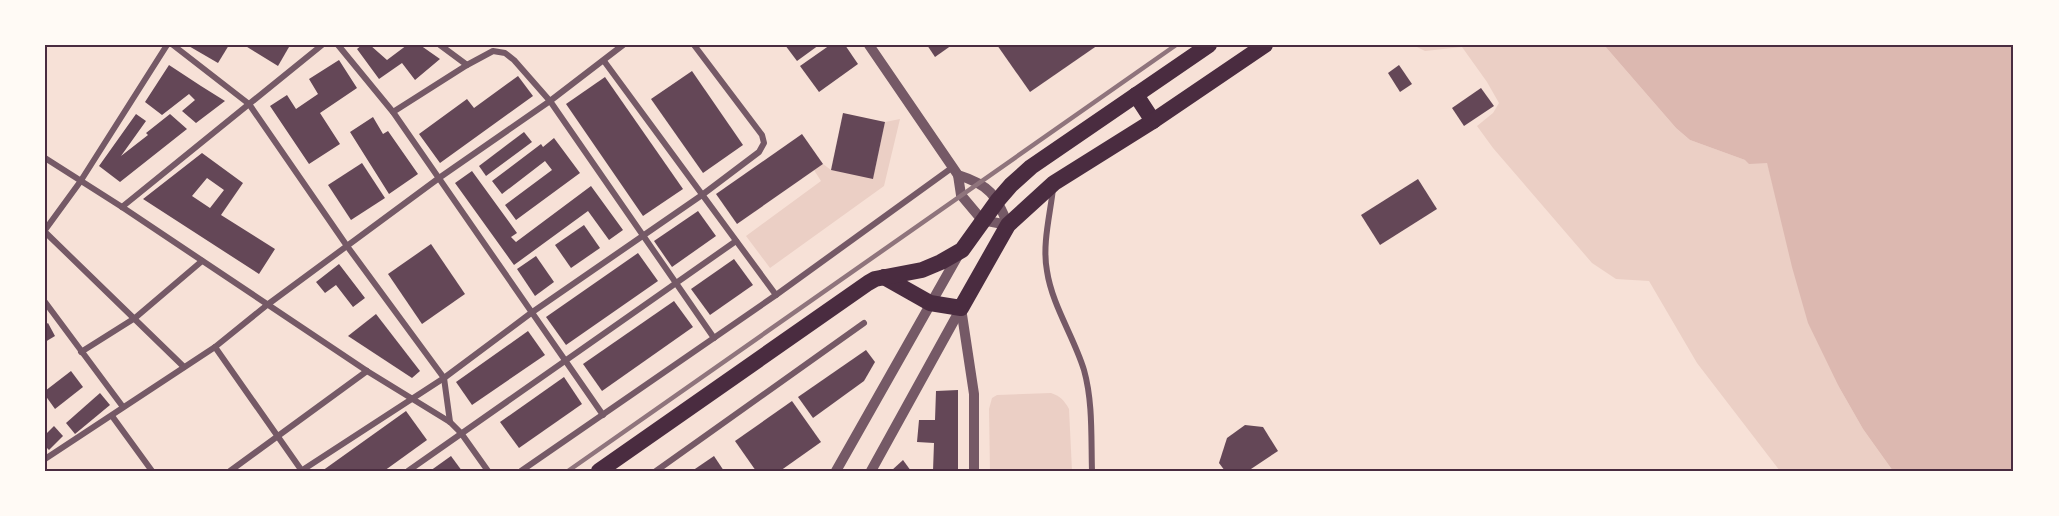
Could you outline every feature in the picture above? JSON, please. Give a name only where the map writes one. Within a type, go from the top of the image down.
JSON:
[{"type":"highway","points":[[599,471],[868,283],[922,270],[962,250],[998,200],[1031,167],[1209,45]]},
{"type":"highway","points":[[884,278],[930,303],[961,308],[1008,225],[1054,183],[1153,121],[1266,45]]},
{"type":"highway","points":[[1136,95],[1153,121]]},
{"type":"street","points":[[167,45],[80,182],[45,231],[184,367]]},
{"type":"street","points":[[173,45],[249,104],[347,246],[444,378],[450,422]]},
{"type":"street","points":[[122,207],[322,45]]},
{"type":"street","points":[[338,45],[393,112],[603,415]]},
{"type":"street","points":[[440,45],[466,65]]},
{"type":"street","points":[[45,459],[215,347],[267,305],[439,178],[550,101],[622,45]]},
{"type":"street","points":[[215,347],[301,471],[444,378],[531,313],[702,195],[759,152],[764,143],[762,135],[694,45]]},
{"type":"street","points":[[869,45],[956,171],[961,195],[982,220],[1008,225]]},
{"type":"street","points":[[393,112],[466,65],[493,51],[505,53],[550,101],[714,338]]},
{"type":"street","points":[[604,61],[776,295]]},
{"type":"street","points":[[45,158],[368,371],[450,422],[488,471]]},
{"type":"street","points":[[956,171],[979,182],[998,200],[1008,225]]},
{"type":"street","points":[[521,471],[956,171]]},
{"type":"street","points":[[1054,183],[1045,255],[1047,272],[1051,288],[1084,370],[1088,390],[1092,471]]},
{"type":"street","points":[[408,471],[736,241]]},
{"type":"street","points":[[836,471],[962,250]]},
{"type":"street","points":[[81,352],[135,318],[202,261]]},
{"type":"street","points":[[45,302],[123,407]]},
{"type":"street","points":[[871,471],[961,308]]},
{"type":"street","points":[[961,308],[974,394],[974,471]]},
{"type":"street","points":[[656,471],[864,322]]},
{"type":"street","points":[[230,471],[368,371]]},
{"type":"street","points":[[112,416],[152,471]]},
{"type":"shaded area","points":[[1413,45],[1604,45],[1676,128],[1690,140],[1745,160],[1767,162],[1779,209],[1839,387],[1863,429],[1893,471],[1780,471],[1697,363],[1649,281],[1616,279],[1592,263],[1493,148],[1477,126],[1493,113],[1499,103],[1462,47],[1425,51]]},
{"type":"shaded area","points":[[1604,45],[2014,45],[2014,471],[1893,471],[1863,429],[1839,387],[1808,323],[1767,163],[1749,164],[1745,160],[1690,140],[1676,128]]},
{"type":"shaded area","points":[[900,119],[884,186],[770,268],[746,236],[821,181],[814,170],[823,164],[831,170],[873,178],[885,122]]},
{"type":"shaded area","points":[[1051,393],[1062,399],[1069,409],[1072,471],[990,471],[989,409],[992,398],[997,395]]},
{"type":"building","points":[[187,45],[229,45],[218,63]]},
{"type":"building","points":[[244,45],[286,45],[289,47],[278,66]]},
{"type":"building","points":[[362,45],[370,45],[387,60],[407,45],[420,45],[440,59],[415,80],[402,63],[379,79],[357,49]]},
{"type":"building","points":[[785,45],[819,45],[797,61]]},
{"type":"building","points":[[830,45],[845,45],[858,64],[819,92],[800,66]]},
{"type":"building","points":[[927,45],[952,45],[935,57]]},
{"type":"building","points":[[997,45],[1098,45],[1030,92]]},
{"type":"building","points":[[339,60],[357,88],[320,113],[340,144],[309,164],[270,106],[287,95],[296,109],[318,94],[309,79]]},
{"type":"building","points":[[169,65],[225,101],[196,123],[182,111],[195,100],[189,94],[162,115],[145,102]]},
{"type":"building","points":[[1399,65],[1412,84],[1400,92],[1388,73]]},
{"type":"building","points":[[692,71],[743,145],[703,173],[651,99]]},
{"type":"building","points":[[518,76],[533,96],[440,163],[419,134],[467,99],[474,108]]},
{"type":"building","points":[[605,77],[683,189],[643,216],[566,104]]},
{"type":"building","points":[[1481,88],[1494,106],[1464,126],[1452,108]]},
{"type":"building","points":[[843,113],[885,122],[873,179],[831,170]]},
{"type":"building","points":[[136,114],[146,121],[121,156],[170,114],[187,129],[120,182],[99,166]]},
{"type":"building","points":[[373,117],[383,134],[388,131],[418,174],[389,194],[350,132]]},
{"type":"building","points":[[524,132],[532,142],[486,176],[479,166]]},
{"type":"building","points":[[802,134],[823,164],[737,224],[716,194]]},
{"type":"building","points":[[554,138],[580,173],[516,220],[505,205],[552,170],[545,161],[502,194],[492,181],[541,144],[543,147]]},
{"type":"building","points":[[202,153],[243,183],[221,215],[275,249],[259,274],[143,199]],"holes":[[[207,178],[224,190],[210,208],[192,196]]]},
{"type":"building","points":[[362,163],[385,198],[351,220],[328,185]]},
{"type":"building","points":[[472,171],[517,233],[511,237],[516,242],[591,186],[623,230],[609,240],[588,211],[514,265],[455,183]]},
{"type":"building","points":[[1418,179],[1437,209],[1380,245],[1361,215]]},
{"type":"building","points":[[698,211],[716,236],[672,267],[654,241]]},
{"type":"building","points":[[584,225],[600,248],[571,268],[555,245]]},
{"type":"building","points":[[431,244],[465,294],[422,324],[388,274]]},
{"type":"building","points":[[638,253],[658,281],[566,345],[546,317]]},
{"type":"building","points":[[536,256],[554,282],[535,296],[517,269]]},
{"type":"building","points":[[734,259],[753,285],[710,315],[691,289]]},
{"type":"building","points":[[339,264],[365,298],[353,307],[336,285],[325,293],[316,282]]},
{"type":"building","points":[[674,301],[693,327],[602,391],[583,364]]},
{"type":"building","points":[[376,314],[420,371],[412,378],[348,336]]},
{"type":"building","points":[[48,323],[55,336],[45,342],[45,325]]},
{"type":"building","points":[[528,331],[545,355],[472,405],[456,382]]},
{"type":"building","points":[[866,350],[875,362],[864,381],[813,418],[798,397]]},
{"type":"building","points":[[71,371],[83,387],[55,409],[45,395],[45,391]]},
{"type":"building","points":[[564,377],[582,404],[519,448],[500,422]]},
{"type":"building","points":[[958,390],[958,471],[933,471],[934,443],[917,442],[919,420],[935,420],[936,391]]},
{"type":"building","points":[[100,393],[110,405],[75,434],[66,423]]},
{"type":"building","points":[[792,401],[821,442],[780,471],[756,471],[735,441]]},
{"type":"building","points":[[406,411],[427,440],[384,471],[322,471]]},
{"type":"building","points":[[1245,425],[1263,427],[1278,451],[1248,471],[1225,471],[1219,463],[1227,438]]},
{"type":"building","points":[[54,426],[63,436],[49,450],[45,446],[45,435]]},
{"type":"building","points":[[451,456],[462,471],[430,471]]},
{"type":"building","points":[[714,456],[724,471],[692,471]]},
{"type":"building","points":[[903,460],[911,471],[891,471]]},
{"type":"railway","points":[[568,471],[1176,45]]}]
